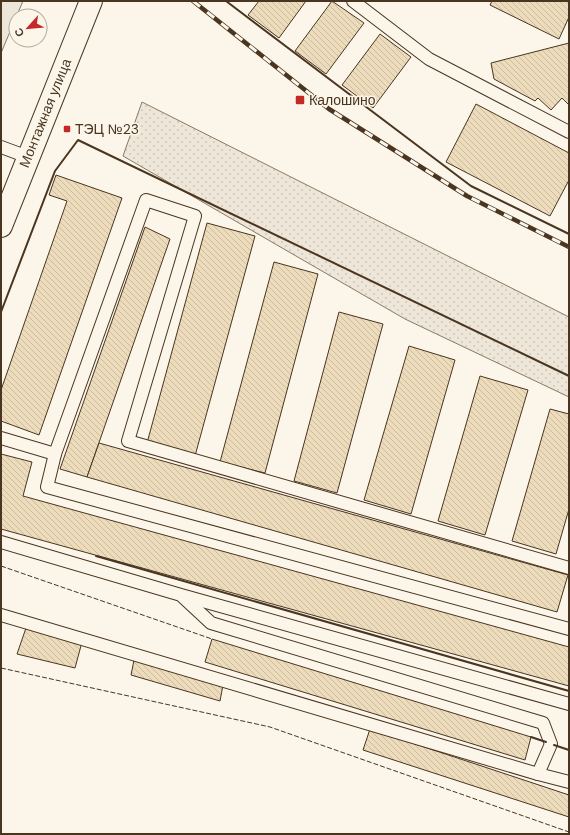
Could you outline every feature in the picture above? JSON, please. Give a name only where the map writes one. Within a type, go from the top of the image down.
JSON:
[{"type":"main road","name":"Монтажная улица","points":[[1,226],[91,1]]},
{"type":"lane","points":[[353,1],[429,59],[569,132]]},
{"type":"lane","points":[[1,147],[28,157]]},
{"type":"lane","points":[[569,568],[128,441],[195,216],[146,200],[55,454],[47,487],[569,630]]},
{"type":"lane","points":[[1,438],[55,454]]},
{"type":"lane","points":[[1,542],[180,595],[569,704]]},
{"type":"lane","points":[[180,595],[211,623],[543,723],[551,744],[538,774]]},
{"type":"lane","points":[[1,614],[569,782]]},
{"type":"shaded area","points":[[1,1],[23,1],[20,8],[8,8],[8,36],[1,53]]},
{"type":"shaded area","points":[[142,102],[569,317],[569,397],[405,319],[123,156]]},
{"type":"building","points":[[259,1],[306,1],[279,38],[248,15]]},
{"type":"building","points":[[332,1],[364,23],[326,74],[295,51]]},
{"type":"building","points":[[492,1],[569,1],[569,17],[559,39],[490,5]]},
{"type":"building","points":[[380,34],[411,57],[373,108],[342,85]]},
{"type":"building","points":[[569,43],[569,105],[562,98],[551,110],[538,98],[535,101],[494,79],[491,63]]},
{"type":"building","points":[[476,104],[569,153],[569,180],[550,216],[446,162]]},
{"type":"building","points":[[56,175],[122,198],[39,435],[1,421],[1,390],[67,201],[49,195]]},
{"type":"building","points":[[207,223],[255,236],[195,456],[147,443]]},
{"type":"building","points":[[145,227],[170,239],[87,477],[60,469]]},
{"type":"building","points":[[274,262],[318,274],[265,473],[220,462]]},
{"type":"building","points":[[339,312],[383,324],[337,493],[294,481]]},
{"type":"building","points":[[409,346],[455,360],[411,514],[364,500]]},
{"type":"building","points":[[480,376],[528,390],[485,535],[438,521]]},
{"type":"building","points":[[550,409],[569,414],[569,509],[556,554],[512,541]]},
{"type":"building","points":[[99,443],[568,575],[557,612],[87,477]]},
{"type":"building","points":[[1,454],[32,462],[23,496],[569,647],[569,686],[1,529]]},
{"type":"building","points":[[26,628],[82,642],[75,668],[17,654]]},
{"type":"building","points":[[212,639],[531,737],[525,760],[205,662]]},
{"type":"building","points":[[134,660],[223,685],[220,701],[131,675]]},
{"type":"building","points":[[370,729],[569,795],[569,817],[363,750]]},
{"type":"railway","points":[[193,1],[329,109],[467,196],[569,247]]},
{"type":"fence","points":[[1,566],[212,639]]},
{"type":"fence","points":[[1,668],[270,727],[569,832]]},
{"type":"wall","points":[[226,1],[471,186],[569,234]]},
{"type":"wall","points":[[1,312],[55,171],[78,140],[569,376]]},
{"type":"wall","points":[[96,556],[569,691]]},
{"type":"wall","points":[[531,737],[546,742]]},
{"type":"wall","points":[[554,745],[569,750]]},
{"type":"place","name":"Калошино","points":[[300,100]]},
{"type":"place","name":"ТЭЦ №23","points":[[67,129]]}]
